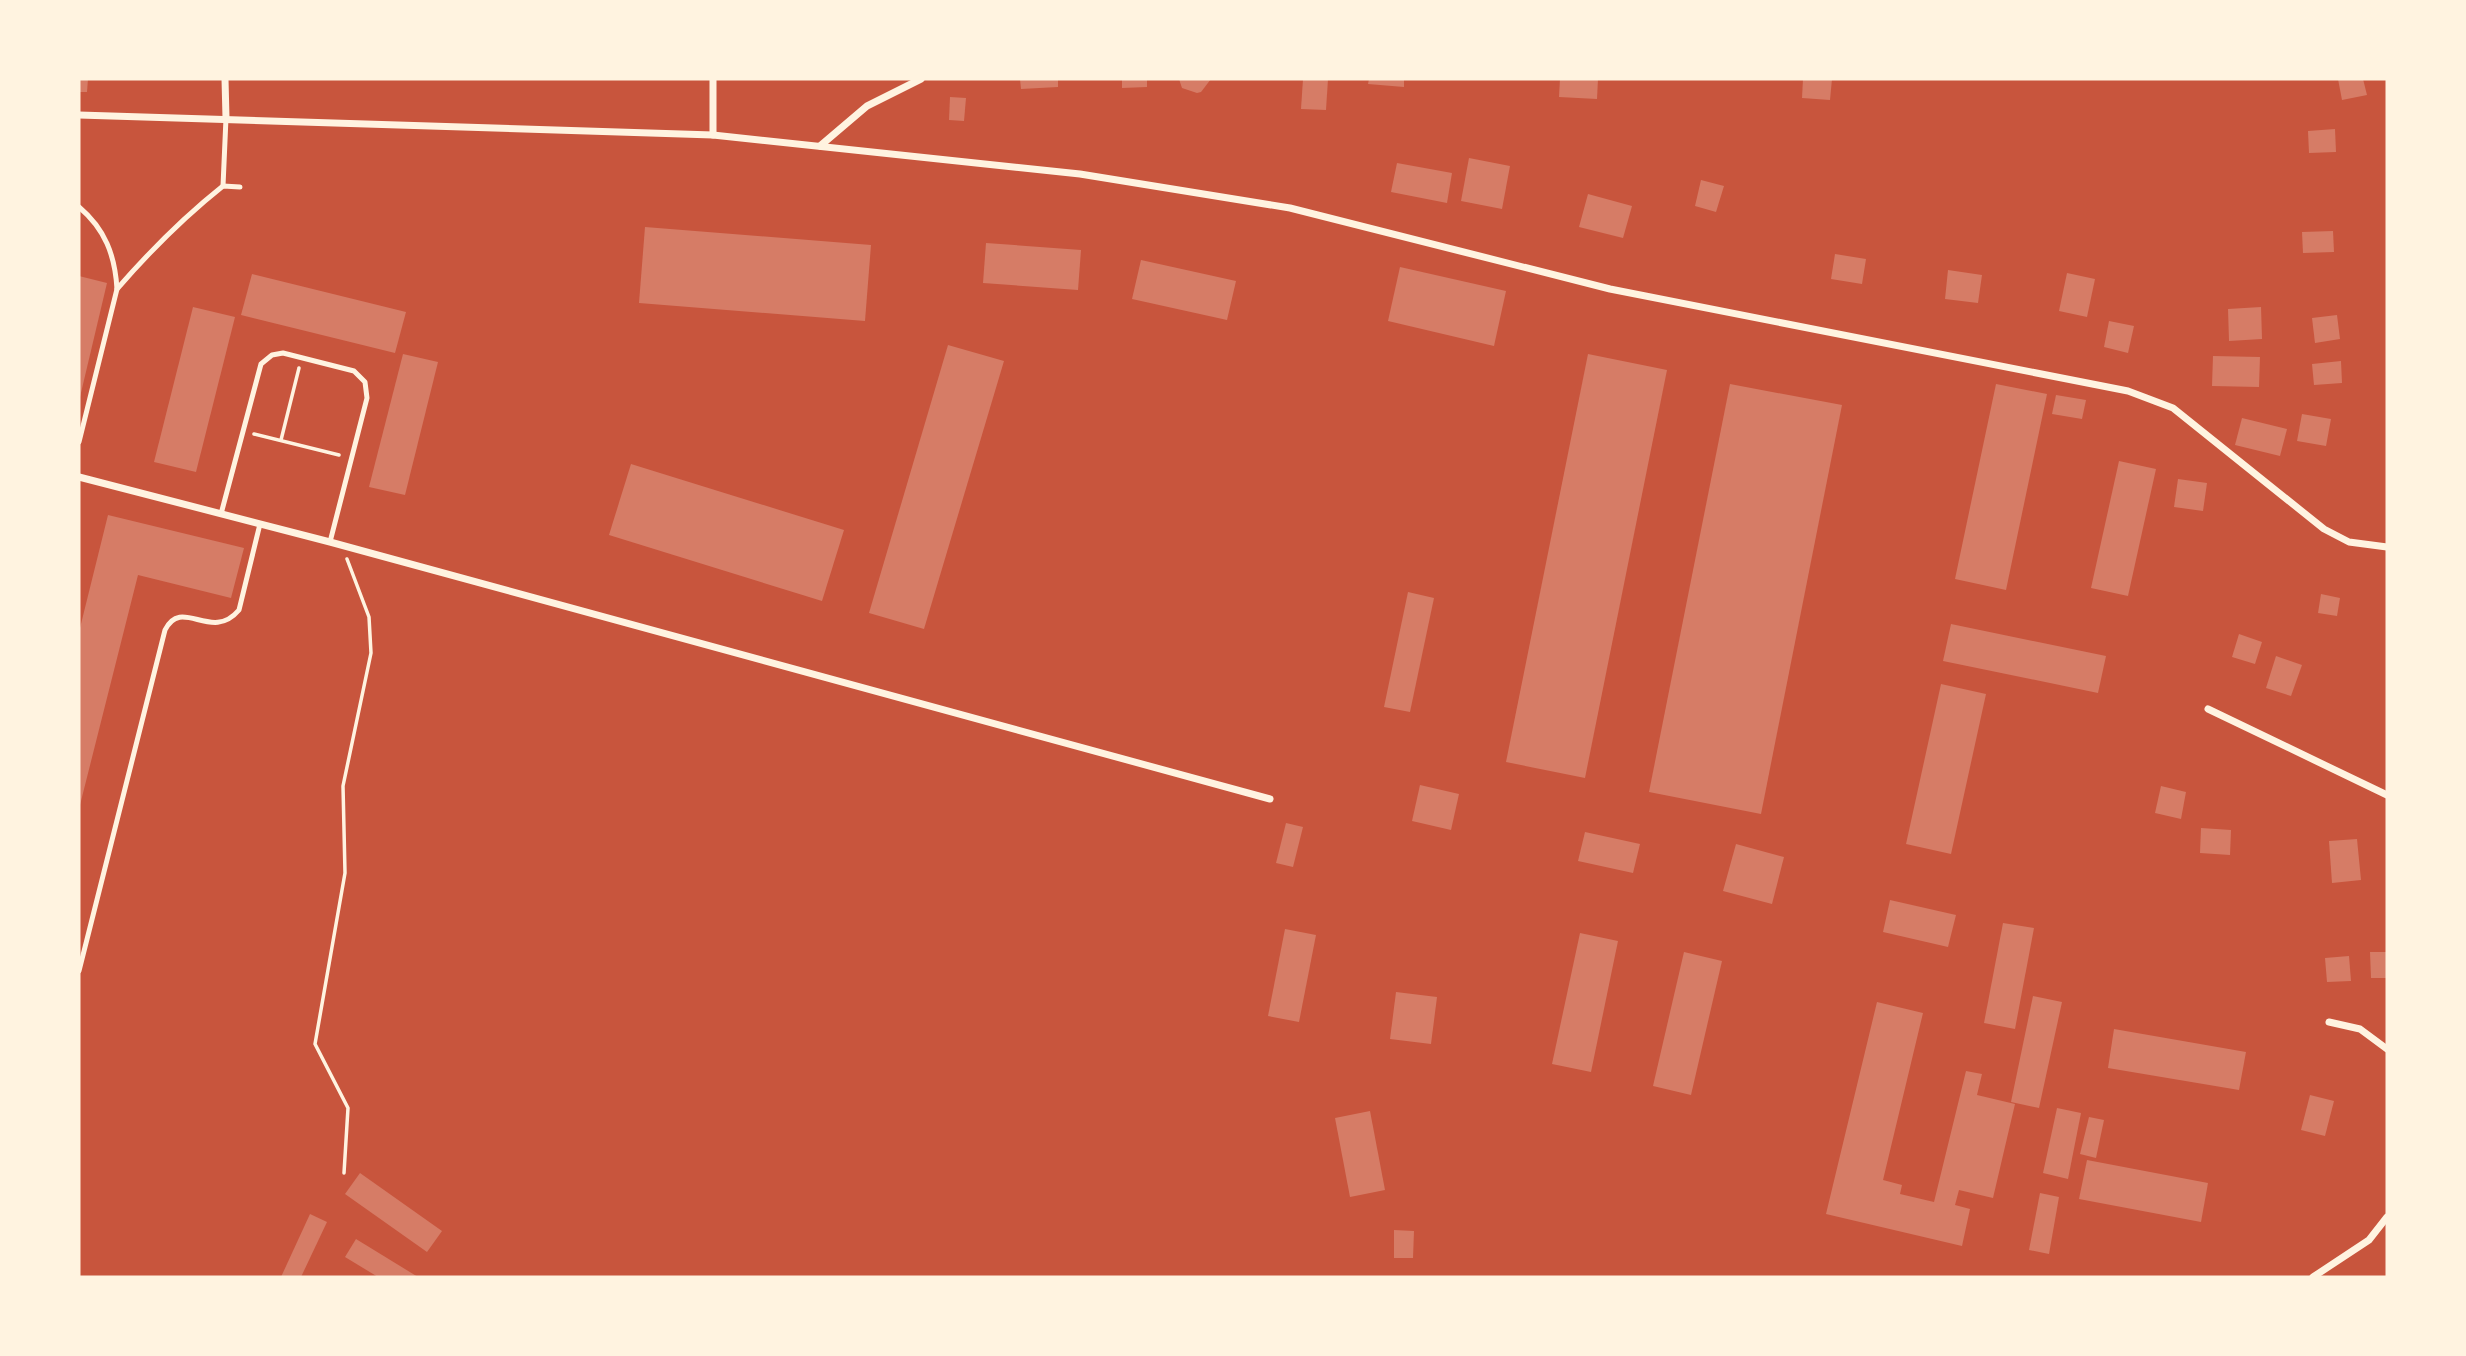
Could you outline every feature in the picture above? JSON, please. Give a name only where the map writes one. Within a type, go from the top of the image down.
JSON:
[{"type":"street","points":[[225,79],[226,118]]},
{"type":"street","points":[[713,79],[713,135]]},
{"type":"street","points":[[820,146],[867,106],[921,79]]},
{"type":"street","points":[[79,115],[713,135],[1080,174],[1290,208],[1610,289],[2129,391],[2173,408],[2324,529],[2349,542],[2387,547]]},
{"type":"street","points":[[79,477],[330,542],[1270,799]]},
{"type":"street","points":[[2208,709],[2387,795]]},
{"type":"street","points":[[2329,1022],[2360,1029],[2387,1049]]},
{"type":"street","points":[[2313,1277],[2369,1240],[2387,1217]]},
{"type":"lane","points":[[223,186],[226,118]]},
{"type":"lane","points":[[117,289],[156,246],[223,186],[240,187]]},
{"type":"lane","points":[[79,207],[96,223],[109,244],[116,265],[117,289],[79,442]]},
{"type":"lane","points":[[221,514],[261,364],[277,354],[354,371],[365,382],[367,397],[330,542]]},
{"type":"lane","points":[[79,971],[165,630],[172,620],[184,616],[217,624],[231,620],[239,610],[260,524]]},
{"type":"path","points":[[281,440],[302,358]]},
{"type":"path","points":[[242,431],[352,458]]},
{"type":"path","points":[[340,545],[363,596],[369,617],[371,653],[343,786],[345,873],[316,1044],[348,1108],[344,1173]]},
{"type":"building","points":[[79,79],[88,79],[87,92],[79,92]]},
{"type":"building","points":[[1020,79],[1058,79],[1058,87],[1021,89]]},
{"type":"building","points":[[1122,79],[1147,79],[1147,87],[1122,88]]},
{"type":"building","points":[[1179,79],[1211,79],[1201,92],[1197,93],[1182,88]]},
{"type":"building","points":[[1303,79],[1328,79],[1326,110],[1301,109]]},
{"type":"building","points":[[1369,79],[1404,79],[1404,87],[1368,84]]},
{"type":"building","points":[[1560,79],[1598,79],[1597,99],[1559,97]]},
{"type":"building","points":[[1803,79],[1832,79],[1830,100],[1802,98]]},
{"type":"building","points":[[2338,79],[2363,79],[2367,95],[2342,100]]},
{"type":"building","points":[[950,97],[966,98],[964,121],[949,120]]},
{"type":"building","points":[[2335,129],[2336,152],[2309,153],[2308,131]]},
{"type":"building","points":[[1469,158],[1510,166],[1502,209],[1461,201]]},
{"type":"building","points":[[1397,163],[1452,173],[1447,203],[1391,192]]},
{"type":"building","points":[[1701,180],[1724,186],[1716,212],[1695,206]]},
{"type":"building","points":[[1588,194],[1632,206],[1623,238],[1579,227]]},
{"type":"building","points":[[645,227],[871,245],[865,321],[639,303]]},
{"type":"building","points":[[2333,231],[2334,252],[2303,253],[2302,232]]},
{"type":"building","points":[[986,243],[1081,250],[1078,290],[983,283]]},
{"type":"building","points":[[1835,254],[1866,259],[1862,284],[1831,279]]},
{"type":"building","points":[[1141,260],[1236,281],[1227,320],[1132,299]]},
{"type":"building","points":[[1400,267],[1506,291],[1494,346],[1388,321]]},
{"type":"building","points":[[1948,270],[1982,275],[1978,303],[1945,299]]},
{"type":"building","points":[[2067,273],[2095,279],[2087,317],[2059,311]]},
{"type":"building","points":[[252,274],[406,312],[395,353],[241,315]]},
{"type":"building","points":[[79,276],[107,283],[80,397],[79,396]]},
{"type":"building","points":[[193,307],[235,317],[196,472],[154,462]]},
{"type":"building","points":[[2261,307],[2262,339],[2229,341],[2228,309]]},
{"type":"building","points":[[2337,315],[2340,339],[2315,343],[2312,318]]},
{"type":"building","points":[[2109,321],[2134,326],[2128,353],[2104,347]]},
{"type":"building","points":[[948,345],[1004,361],[924,629],[869,613]]},
{"type":"building","points":[[403,354],[438,362],[405,495],[369,487]]},
{"type":"building","points":[[1588,354],[1667,370],[1585,778],[1506,762]]},
{"type":"building","points":[[2213,356],[2260,357],[2259,387],[2212,386]]},
{"type":"building","points":[[2341,361],[2342,383],[2314,385],[2312,364]]},
{"type":"building","points":[[1730,384],[1842,405],[1761,814],[1649,792]]},
{"type":"building","points":[[1996,384],[2047,394],[2006,590],[1955,579]]},
{"type":"building","points":[[2056,395],[2086,400],[2082,419],[2052,414]]},
{"type":"building","points":[[2302,414],[2331,419],[2326,446],[2297,441]]},
{"type":"building","points":[[2242,418],[2287,429],[2280,456],[2235,445]]},
{"type":"building","points":[[2119,461],[2156,469],[2128,596],[2091,588]]},
{"type":"building","points":[[631,464],[844,530],[822,601],[609,535]]},
{"type":"building","points":[[2178,479],[2207,483],[2203,511],[2174,507]]},
{"type":"building","points":[[108,515],[244,548],[231,598],[138,575],[80,805],[79,632]]},
{"type":"building","points":[[1408,592],[1434,598],[1410,712],[1384,707]]},
{"type":"building","points":[[2321,594],[2340,598],[2337,616],[2318,613]]},
{"type":"building","points":[[1951,624],[2106,656],[2098,693],[1943,661]]},
{"type":"building","points":[[2239,634],[2262,642],[2255,664],[2232,657]]},
{"type":"building","points":[[2276,656],[2302,665],[2291,696],[2266,688]]},
{"type":"building","points":[[1941,684],[1986,694],[1951,854],[1906,844]]},
{"type":"building","points":[[1420,785],[1459,794],[1451,830],[1412,821]]},
{"type":"building","points":[[2161,786],[2186,792],[2181,819],[2155,813]]},
{"type":"building","points":[[1286,823],[1303,827],[1293,867],[1276,863]]},
{"type":"building","points":[[2201,828],[2231,830],[2230,855],[2200,853]]},
{"type":"building","points":[[1585,832],[1640,844],[1633,873],[1578,861]]},
{"type":"building","points":[[2357,839],[2361,880],[2332,883],[2329,841]]},
{"type":"building","points":[[1736,844],[1784,857],[1772,904],[1723,891]]},
{"type":"building","points":[[1890,900],[1956,915],[1948,947],[1883,932]]},
{"type":"building","points":[[2003,923],[2034,928],[2015,1029],[1984,1023]]},
{"type":"building","points":[[1285,929],[1316,935],[1299,1022],[1268,1016]]},
{"type":"building","points":[[1580,933],[1618,941],[1591,1072],[1552,1064]]},
{"type":"building","points":[[1684,952],[1722,961],[1691,1095],[1653,1086]]},
{"type":"building","points":[[2370,952],[2387,952],[2387,978],[2371,978]]},
{"type":"building","points":[[2349,956],[2351,981],[2327,982],[2325,958]]},
{"type":"building","points":[[1396,992],[1437,997],[1431,1044],[1390,1039]]},
{"type":"building","points":[[2033,996],[2062,1002],[2039,1108],[2011,1102]]},
{"type":"building","points":[[1877,1002],[1923,1013],[1883,1180],[1902,1185],[1900,1194],[1934,1202],[1966,1071],[1982,1074],[1977,1095],[2015,1104],[1993,1198],[1959,1190],[1955,1205],[1970,1209],[1962,1246],[1826,1214]]},
{"type":"building","points":[[2114,1029],[2246,1052],[2239,1090],[2108,1068]]},
{"type":"building","points":[[2310,1095],[2334,1101],[2325,1136],[2301,1130]]},
{"type":"building","points":[[2057,1108],[2081,1113],[2068,1179],[2043,1173]]},
{"type":"building","points":[[1370,1111],[1385,1190],[1350,1197],[1335,1118]]},
{"type":"building","points":[[2089,1117],[2104,1120],[2096,1158],[2080,1154]]},
{"type":"building","points":[[2087,1160],[2208,1183],[2201,1222],[2079,1199]]},
{"type":"building","points":[[360,1173],[442,1231],[427,1252],[345,1194]]},
{"type":"building","points":[[2040,1193],[2059,1197],[2049,1254],[2029,1250]]},
{"type":"building","points":[[310,1214],[327,1222],[301,1277],[281,1277]]},
{"type":"building","points":[[1394,1230],[1414,1231],[1413,1258],[1394,1258]]},
{"type":"building","points":[[356,1239],[418,1277],[378,1277],[345,1257]]}]
